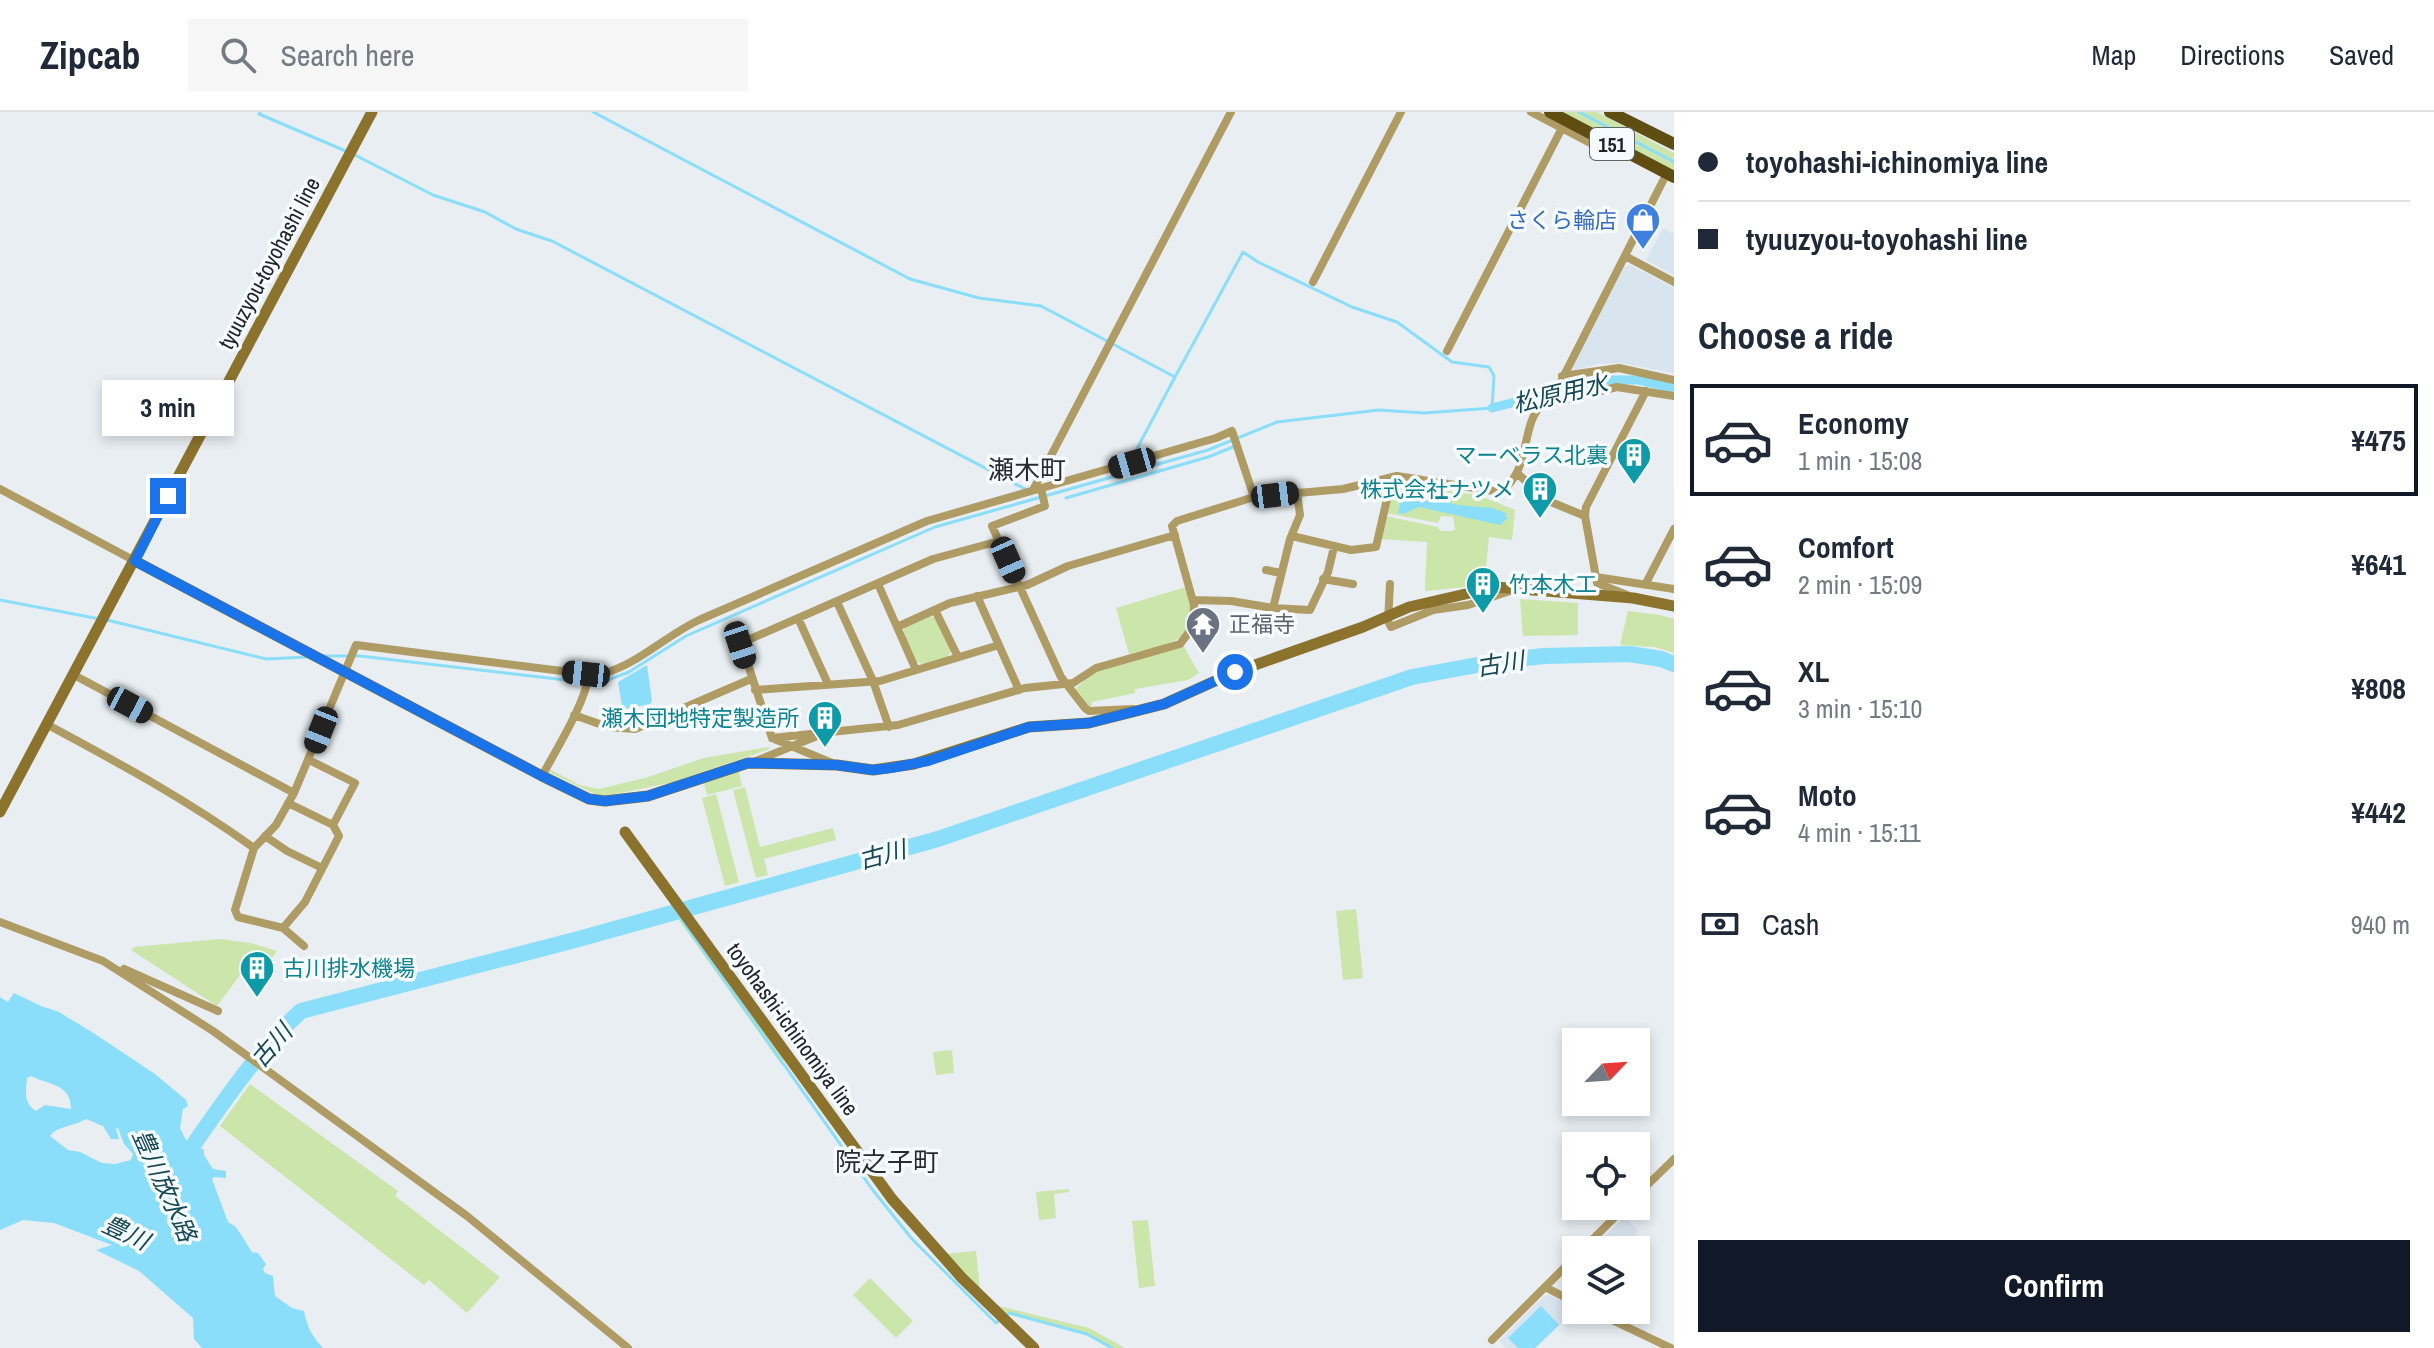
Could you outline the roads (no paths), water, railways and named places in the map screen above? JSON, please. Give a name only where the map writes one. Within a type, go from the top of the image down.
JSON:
[{"type":"highway","name":"151","points":[[1550,112],[1670,175]]},
{"type":"highway","name":"151","points":[[1610,112],[1674,144]]},
{"type":"main road","name":"tyuuzyou-toyohashi line","points":[[135,561],[372,112]]},
{"type":"main road","points":[[0,812],[135,561],[314,656],[347,666],[542,776],[589,799],[605,801],[648,796],[748,763],[837,765],[873,770],[914,764],[1029,727],[1089,723],[1164,704],[1235,672],[1416,605],[1494,588],[1633,598],[1674,606]]},
{"type":"main road","name":"toyohashi-ichinomiya line","points":[[625,832],[909,1220],[962,1278],[1034,1348]]},
{"type":"street","points":[[1036,492],[1110,340],[1231,112]]},
{"type":"street","points":[[1313,282],[1401,112]]},
{"type":"street","points":[[1531,112],[1617,157],[1628,152]]},
{"type":"street","points":[[1623,112],[1633,118],[1638,126]]},
{"type":"street","points":[[1447,351],[1562,128]]},
{"type":"street","points":[[1551,400],[1670,175]]},
{"type":"street","points":[[1625,256],[1674,282]]},
{"type":"street","points":[[1560,379],[1619,368],[1674,380]]},
{"type":"street","points":[[772,738],[889,727],[1019,690],[1073,683],[1096,668],[1180,644],[1193,627],[1194,600],[1172,526],[1175,522],[1254,497],[1343,489],[1392,477],[1456,483],[1494,492],[1504,490],[1517,473],[1535,412],[1551,400],[1606,388],[1674,396]]},
{"type":"street","points":[[1633,598],[1597,583],[1585,516],[1586,507],[1646,391]]},
{"type":"street","points":[[304,946],[283,928],[238,917],[235,910],[254,848],[276,825],[294,793],[356,645],[588,679],[627,664],[687,626],[918,524],[1134,468],[1232,431],[1239,444],[1254,497]]},
{"type":"street","points":[[1517,473],[1546,500],[1585,516]]},
{"type":"street","points":[[1292,536],[1351,550],[1376,547],[1392,477]]},
{"type":"street","points":[[0,489],[135,561]]},
{"type":"street","points":[[1036,492],[1043,507],[990,522],[1067,684],[1089,711],[1134,710]]},
{"type":"street","points":[[1273,608],[1300,515],[1297,492]]},
{"type":"street","points":[[1646,583],[1674,529]]},
{"type":"street","points":[[897,627],[977,596],[1020,586],[1068,566],[1175,535]]},
{"type":"street","points":[[837,765],[772,738],[741,643],[933,559],[999,541]]},
{"type":"street","points":[[1194,600],[1310,610],[1330,565],[1334,547]]},
{"type":"street","points":[[1266,570],[1281,573]]},
{"type":"street","points":[[1596,577],[1674,589]]},
{"type":"street","points":[[1323,579],[1353,584]]},
{"type":"street","points":[[878,584],[916,670]]},
{"type":"street","points":[[1390,584],[1390,615]]},
{"type":"street","points":[[977,596],[1019,690]]},
{"type":"street","points":[[837,602],[873,681],[889,727]]},
{"type":"street","points":[[935,610],[958,657]]},
{"type":"street","points":[[798,618],[828,684]]},
{"type":"street","points":[[755,690],[873,681],[999,645]]},
{"type":"street","points":[[74,675],[294,793]]},
{"type":"street","points":[[542,776],[574,715],[588,679]]},
{"type":"street","points":[[574,715],[608,727],[635,729],[751,679]]},
{"type":"street","points":[[48,725],[142,775],[213,818],[254,848]]},
{"type":"street","points":[[748,763],[825,732]]},
{"type":"street","points":[[309,760],[355,783],[333,825]]},
{"type":"street","points":[[283,928],[305,902],[339,836],[333,825],[288,803]]},
{"type":"street","points":[[265,836],[322,868]]},
{"type":"street","points":[[0,922],[111,966],[213,1031],[467,1216],[628,1348]]},
{"type":"street","points":[[111,966],[127,970],[218,1011]]},
{"type":"street","points":[[1650,1182],[1674,1159]]},
{"type":"street","points":[[1597,1235],[1612,1220]]},
{"type":"street","points":[[1492,1340],[1562,1270]]},
{"type":"street","points":[[1545,1287],[1562,1296]]},
{"type":"street","points":[[1620,1324],[1671,1348]]},
{"type":"water","points":[[1418,495],[1458,505],[1492,508],[1506,513],[1507,519],[1500,525],[1419,507],[1398,513],[1400,503]]},
{"type":"water","points":[[647,665],[652,701],[625,709],[618,682]]},
{"type":"water","points":[[14,993],[59,1012],[155,1074],[186,1100],[188,1106],[183,1109],[180,1128],[186,1140],[204,1150],[213,1169],[226,1171],[226,1178],[212,1179],[228,1222],[236,1227],[252,1252],[258,1253],[266,1264],[263,1269],[273,1276],[275,1296],[292,1308],[304,1311],[310,1331],[323,1348],[202,1348],[194,1339],[193,1318],[139,1271],[96,1250],[112,1245],[54,1223],[23,1220],[0,1230],[0,997],[8,1002]],"holes":[[[31,1076],[63,1090],[70,1100],[71,1109],[45,1105],[36,1111],[32,1108],[26,1092],[27,1078]],[[86,1119],[103,1126],[111,1139],[119,1139],[118,1128],[124,1144],[133,1154],[131,1160],[102,1163],[80,1152],[68,1150],[50,1136],[57,1130]]]},
{"type":"water","points":[[1541,1306],[1559,1325],[1535,1348],[1518,1348],[1508,1338]]},
{"type":"waterway","points":[[260,112],[348,152]]},
{"type":"waterway","points":[[322,656],[360,656],[582,682],[605,681],[629,672],[686,636],[935,527],[1208,450],[1277,422],[1379,410],[1424,413],[1492,408],[1494,376],[1489,367],[1452,362],[1397,322],[1352,307],[1243,252],[1175,377],[1041,306],[979,298],[910,279],[593,112]]},
{"type":"waterway","points":[[1579,112],[1674,162]]},
{"type":"waterway","points":[[355,155],[433,195],[485,212],[516,229],[552,241],[1027,490]]},
{"type":"waterway","points":[[1132,458],[1175,377]]},
{"type":"waterway","name":"松原用水","points":[[1492,408],[1601,380],[1638,380],[1674,389]]},
{"type":"waterway","points":[[1066,498],[1233,447]]},
{"type":"waterway","points":[[0,600],[100,619]]},
{"type":"waterway","points":[[107,620],[266,659],[307,657]]},
{"type":"waterway","name":"古川","points":[[182,1161],[252,1064],[301,1011],[575,940],[938,839],[1412,677],[1544,656],[1630,654],[1674,664]]},
{"type":"waterway","points":[[676,912],[872,1189],[912,1239],[996,1323],[1001,1319]]},
{"type":"waterway","points":[[1007,1315],[1009,1313],[1087,1334],[1112,1348]]},
{"type":"place","name":"さくら輪店","points":[[1643,251]]},
{"type":"place","name":"マーベラス北裏","points":[[1634,486]]},
{"type":"place","name":"株式会社ナツメ","points":[[1540,520]]},
{"type":"place","name":"竹本木工","points":[[1483,615]]},
{"type":"place","name":"正福寺","points":[[1203,655]]},
{"type":"place","name":"瀬木団地特定製造所","points":[[825,749]]},
{"type":"place","name":"古川排水機場","points":[[257,999]]},
{"type":"district","name":"瀬木町","points":[[1027,469]]},
{"type":"district","name":"院之子町","points":[[887,1161]]},
{"type":"water label","name":"豊川放水路","points":[[165,1185]]},
{"type":"water label","name":"豊川","points":[[126,1232]]}]
